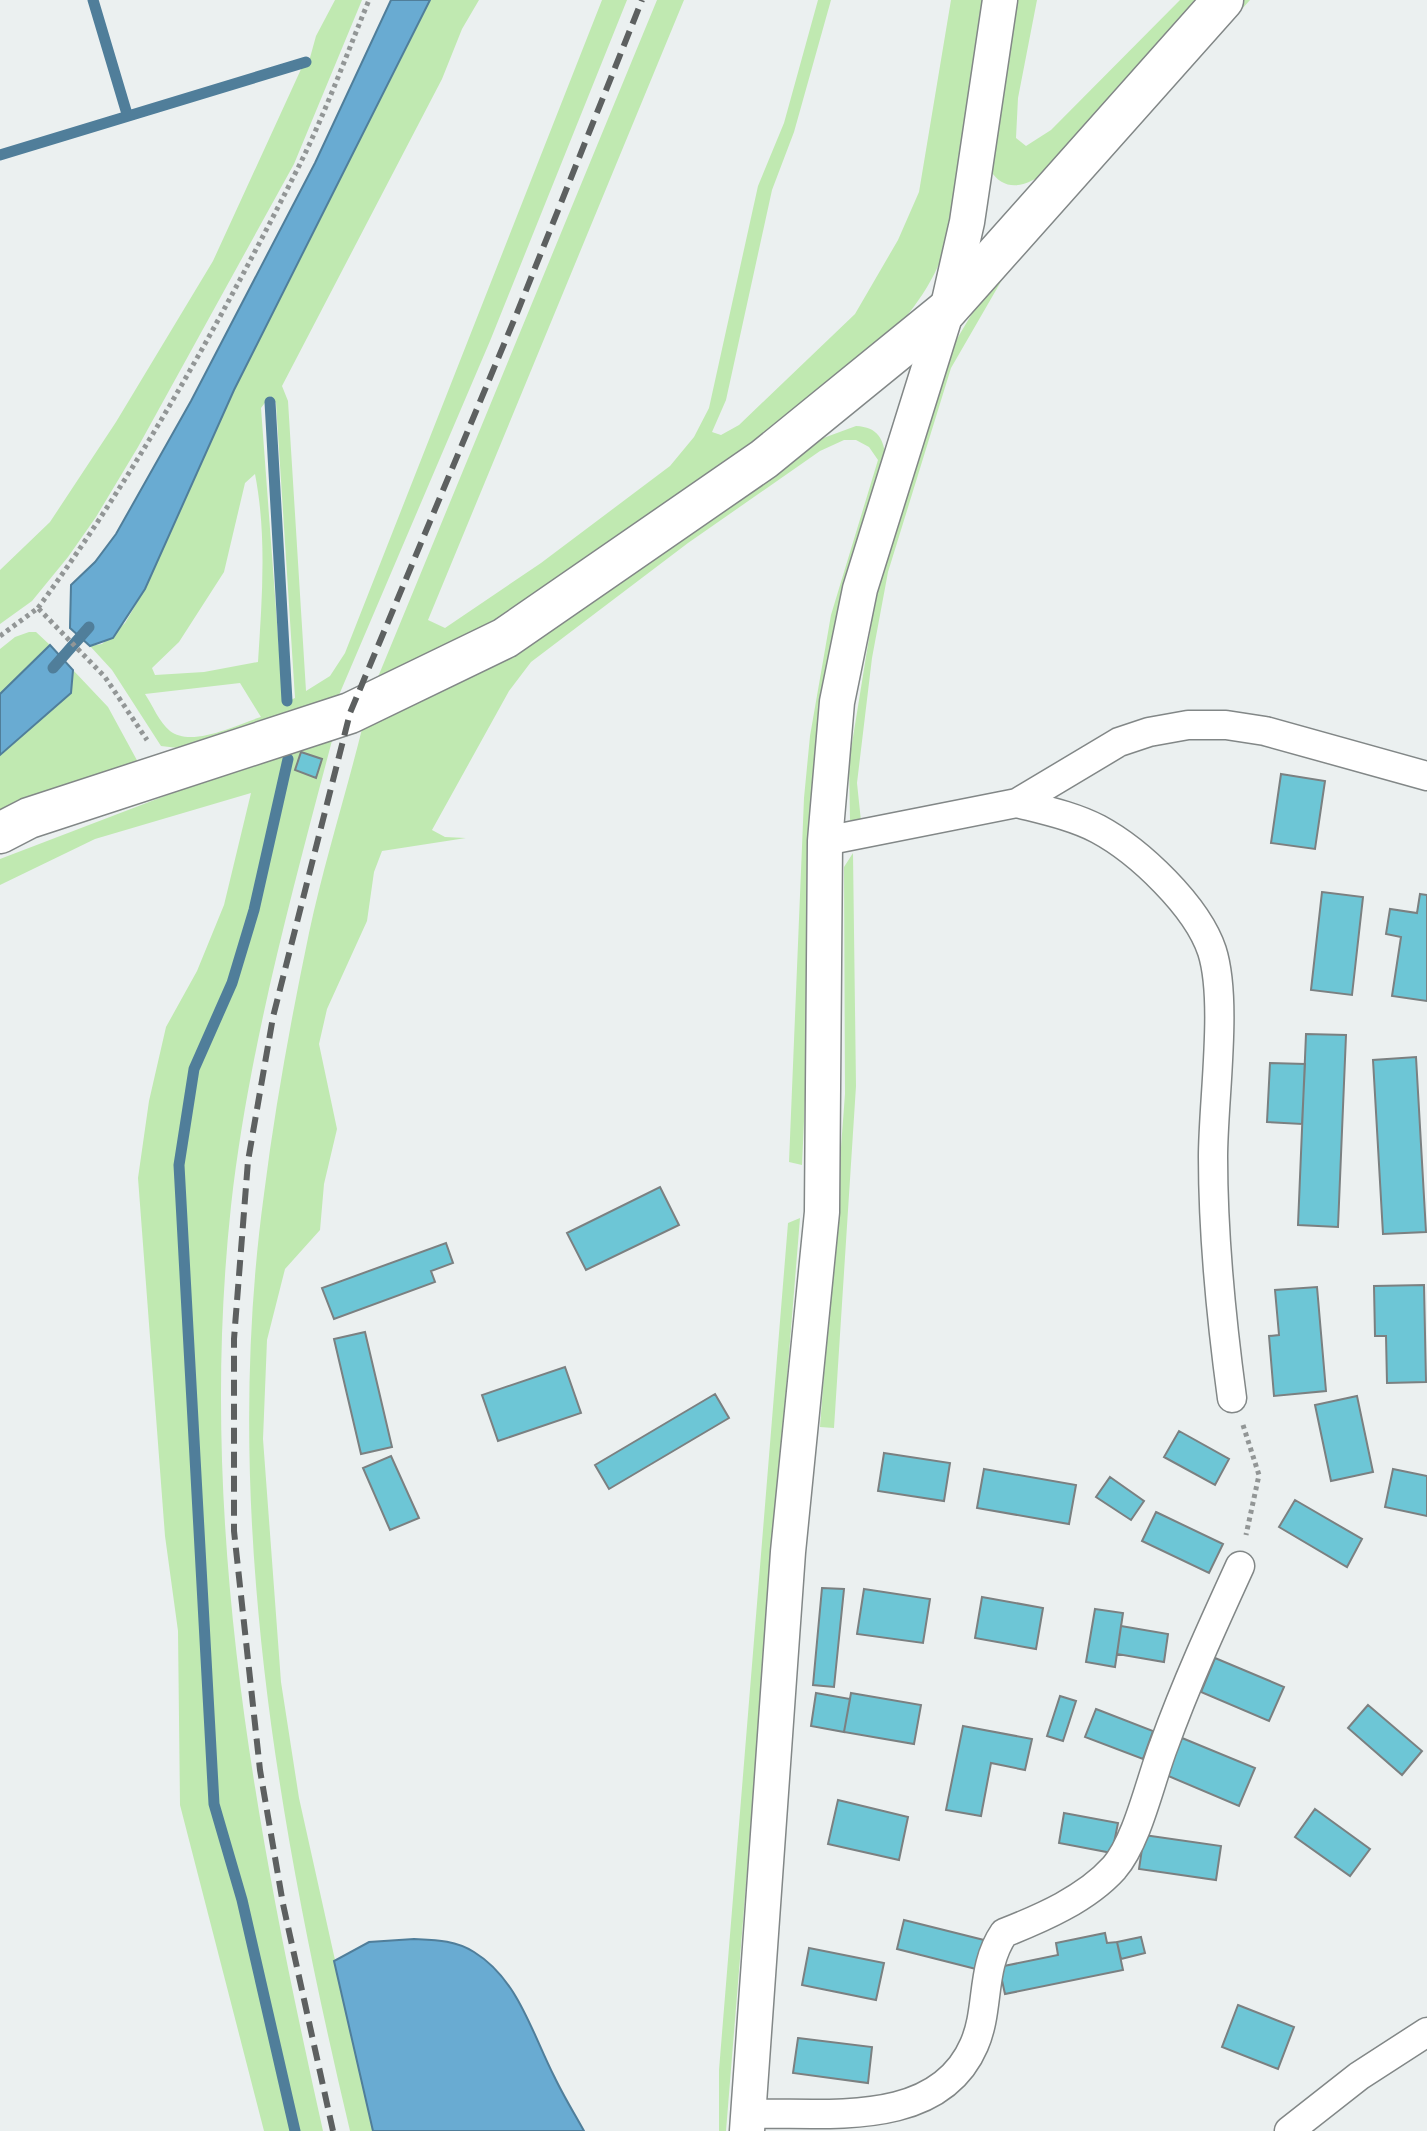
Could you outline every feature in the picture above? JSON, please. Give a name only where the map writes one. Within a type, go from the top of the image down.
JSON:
[{"type":"main road","points":[[0,833],[29,818],[350,713],[505,638],[764,459],[947,310],[1223,0]]},
{"type":"street","points":[[1000,0],[967,222],[947,310],[860,589],[837,702],[825,841],[822,1212],[788,1552],[747,2122],[887,2109],[922,2098],[961,2067],[975,2043],[990,1962],[1004,1933],[1045,1916],[1089,1889],[1112,1870],[1128,1849],[1165,1741],[1240,1566]]},
{"type":"street","points":[[825,841],[1017,803],[1119,742],[1149,732],[1188,725],[1226,725],[1265,731],[1427,776]]},
{"type":"street","points":[[1017,803],[1098,829],[1132,853],[1165,881],[1189,912],[1212,951],[1218,995],[1213,1239],[1232,1398]]},
{"type":"street","points":[[1289,2131],[1359,2076],[1427,2032]]},
{"type":"path","points":[[0,636],[38,608],[102,521],[299,166],[369,0]]},
{"type":"path","points":[[38,608],[105,677],[169,774]]},
{"type":"path","points":[[1232,1398],[1259,1475],[1240,1566]]},
{"type":"green space","points":[[335,0],[362,0],[294,164],[96,517],[32,601],[0,624],[0,570],[50,522],[116,422],[213,261],[302,67],[308,65],[316,36]]},
{"type":"green space","points":[[430,0],[479,0],[462,29],[442,79],[282,386],[288,401],[306,691],[330,676],[345,653],[602,0],[627,0],[490,341],[339,695],[186,749],[161,746],[112,670],[90,646],[102,644],[125,623],[145,589],[234,390]],"holes":[[[270,396],[276,403],[295,698],[283,703],[261,408]],[[255,474],[262,544],[258,662],[204,672],[155,675],[152,668],[179,642],[224,572],[245,483]],[[240,683],[261,717],[215,733],[179,736],[163,723],[145,694]]]},
{"type":"green space","points":[[657,0],[684,0],[428,620],[445,628],[541,563],[670,466],[694,437],[709,408],[758,186],[784,123],[818,0],[831,0],[794,132],[772,190],[726,400],[712,432],[721,435],[739,425],[855,314],[898,240],[919,192],[951,0],[985,0],[945,248],[929,284],[905,318],[841,381],[524,606],[386,683],[378,677]]},
{"type":"green space","points":[[1011,0],[1037,0],[1018,98],[1016,138],[1026,146],[1051,130],[1180,0],[1197,0],[1049,170],[1034,180],[1010,185],[996,178],[990,170]]},
{"type":"green space","points":[[1242,0],[1250,0],[1003,278],[951,368],[888,572],[872,658],[857,783],[861,821],[850,820],[849,762],[879,576],[945,359],[983,295]]},
{"type":"green space","points":[[856,426],[875,432],[884,446],[886,460],[810,991],[802,1165],[789,1162],[804,798],[810,736],[831,615],[878,460],[869,447],[856,440],[844,440],[820,451],[688,543],[531,662],[509,691],[432,830],[445,837],[466,838],[382,851],[374,872],[367,921],[327,1009],[319,1044],[337,1129],[324,1184],[320,1230],[285,1269],[267,1340],[263,1439],[281,1682],[299,1798],[373,2131],[350,2131],[300,1900],[280,1783],[264,1666],[253,1548],[249,1430],[252,1312],[278,1096],[315,907],[363,725],[818,440]]},
{"type":"green space","points":[[36,632],[50,645],[0,694],[0,649],[15,637]]},
{"type":"green space","points":[[73,670],[108,707],[139,764],[0,817],[0,755],[71,693]]},
{"type":"green space","points":[[334,733],[274,968],[249,1087],[231,1206],[222,1324],[221,1441],[227,1557],[239,1672],[275,1902],[323,2131],[296,2131],[243,1901],[216,1803],[180,1165],[195,1070],[214,1021],[233,984],[255,910],[291,749]]},
{"type":"green space","points":[[285,750],[286,759],[252,909],[231,982],[192,1069],[177,1165],[178,1237],[213,1804],[240,1901],[293,2131],[264,2131],[180,1805],[178,1631],[165,1536],[138,1178],[149,1101],[166,1027],[197,971],[224,905],[251,793],[95,839],[0,885],[0,859]]},
{"type":"green space","points":[[853,853],[856,1086],[834,1428],[820,1427],[845,1094],[844,867]]},
{"type":"green space","points":[[800,1218],[726,2131],[719,2131],[719,2070],[788,1223]]},
{"type":"water","points":[[391,0],[430,0],[234,390],[145,589],[113,638],[90,646],[70,628],[71,585],[95,562],[116,534],[191,401],[315,163]]},
{"type":"water","points":[[50,645],[73,670],[71,693],[0,755],[0,694]]},
{"type":"water","points":[[414,1939],[445,1941],[467,1948],[489,1963],[502,1977],[522,2008],[557,2083],[584,2131],[373,2131],[334,1961],[369,1942]]},
{"type":"building","points":[[301,752],[322,759],[316,778],[295,770]]},
{"type":"building","points":[[1281,774],[1325,781],[1315,849],[1271,843]]},
{"type":"building","points":[[1322,892],[1363,897],[1352,995],[1311,990]]},
{"type":"building","points":[[1420,894],[1427,895],[1427,1001],[1392,996],[1401,937],[1386,934],[1390,909],[1417,913]]},
{"type":"building","points":[[1306,1034],[1346,1035],[1338,1227],[1298,1225]]},
{"type":"building","points":[[1416,1057],[1426,1232],[1383,1234],[1373,1060]]},
{"type":"building","points":[[1270,1063],[1305,1064],[1302,1124],[1267,1122]]},
{"type":"building","points":[[660,1187],[679,1225],[586,1270],[567,1233]]},
{"type":"building","points":[[446,1243],[453,1263],[431,1271],[435,1282],[334,1319],[322,1288]]},
{"type":"building","points":[[1424,1285],[1426,1382],[1387,1383],[1386,1336],[1375,1336],[1374,1286]]},
{"type":"building","points":[[1317,1287],[1326,1391],[1274,1396],[1269,1336],[1279,1335],[1275,1290]]},
{"type":"building","points":[[365,1332],[392,1447],[361,1454],[334,1339]]},
{"type":"building","points":[[565,1367],[581,1413],[498,1441],[482,1395]]},
{"type":"building","points":[[715,1394],[729,1418],[609,1489],[595,1465]]},
{"type":"building","points":[[1357,1396],[1373,1472],[1331,1481],[1315,1405]]},
{"type":"building","points":[[1179,1431],[1229,1459],[1215,1485],[1164,1457]]},
{"type":"building","points":[[884,1453],[950,1463],[944,1501],[878,1491]]},
{"type":"building","points":[[391,1456],[419,1518],[390,1530],[363,1468]]},
{"type":"building","points":[[984,1469],[1076,1485],[1069,1524],[977,1508]]},
{"type":"building","points":[[1393,1469],[1427,1476],[1427,1516],[1385,1507]]},
{"type":"building","points":[[1110,1477],[1144,1501],[1131,1520],[1096,1497]]},
{"type":"building","points":[[1295,1500],[1362,1539],[1347,1567],[1279,1527]]},
{"type":"building","points":[[1156,1512],[1223,1544],[1209,1573],[1142,1541]]},
{"type":"building","points":[[822,1588],[844,1589],[834,1687],[813,1685]]},
{"type":"building","points":[[864,1589],[930,1599],[923,1643],[857,1634]]},
{"type":"building","points":[[982,1597],[1043,1608],[1036,1649],[975,1638]]},
{"type":"building","points":[[1095,1609],[1123,1613],[1115,1667],[1086,1662]]},
{"type":"building","points":[[1121,1626],[1168,1634],[1164,1662],[1117,1654]]},
{"type":"building","points":[[1215,1658],[1284,1687],[1269,1721],[1201,1692]]},
{"type":"building","points":[[816,1693],[850,1699],[844,1732],[811,1726]]},
{"type":"building","points":[[851,1693],[921,1705],[914,1744],[844,1732]]},
{"type":"building","points":[[1060,1696],[1076,1701],[1063,1741],[1047,1736]]},
{"type":"building","points":[[1368,1705],[1422,1751],[1402,1775],[1348,1728]]},
{"type":"building","points":[[1096,1709],[1153,1731],[1143,1759],[1085,1737]]},
{"type":"building","points":[[963,1726],[1032,1739],[1025,1770],[991,1763],[981,1816],[946,1810]]},
{"type":"building","points":[[1182,1738],[1255,1768],[1239,1806],[1166,1775]]},
{"type":"building","points":[[838,1800],[908,1817],[899,1860],[828,1844]]},
{"type":"building","points":[[1315,1809],[1370,1849],[1350,1876],[1295,1837]]},
{"type":"building","points":[[1064,1813],[1118,1823],[1112,1853],[1059,1843]]},
{"type":"building","points":[[1144,1835],[1221,1846],[1216,1880],[1139,1869]]},
{"type":"building","points":[[904,1920],[984,1940],[976,1969],[897,1949]]},
{"type":"building","points":[[1105,1933],[1107,1943],[1117,1942],[1123,1970],[1005,1994],[999,1967],[1058,1955],[1056,1943]]},
{"type":"building","points":[[1141,1937],[1145,1953],[1121,1959],[1117,1942]]},
{"type":"building","points":[[809,1948],[884,1963],[876,2000],[802,1985]]},
{"type":"building","points":[[1238,2005],[1294,2027],[1278,2069],[1222,2047]]},
{"type":"building","points":[[798,2038],[872,2047],[868,2083],[793,2073]]},
{"type":"waterway","points":[[93,0],[127,114]]},
{"type":"waterway","points":[[0,155],[306,62]]},
{"type":"waterway","points":[[270,402],[287,701]]},
{"type":"waterway","points":[[53,668],[89,627]]},
{"type":"waterway","points":[[288,759],[254,910],[232,983],[194,1069],[179,1165],[214,1804],[242,1900],[295,2131]]},
{"type":"railway","points":[[333,2131],[283,1904],[260,1770],[234,1531],[234,1339],[248,1161],[273,1017],[350,713],[517,313],[642,0]]}]
